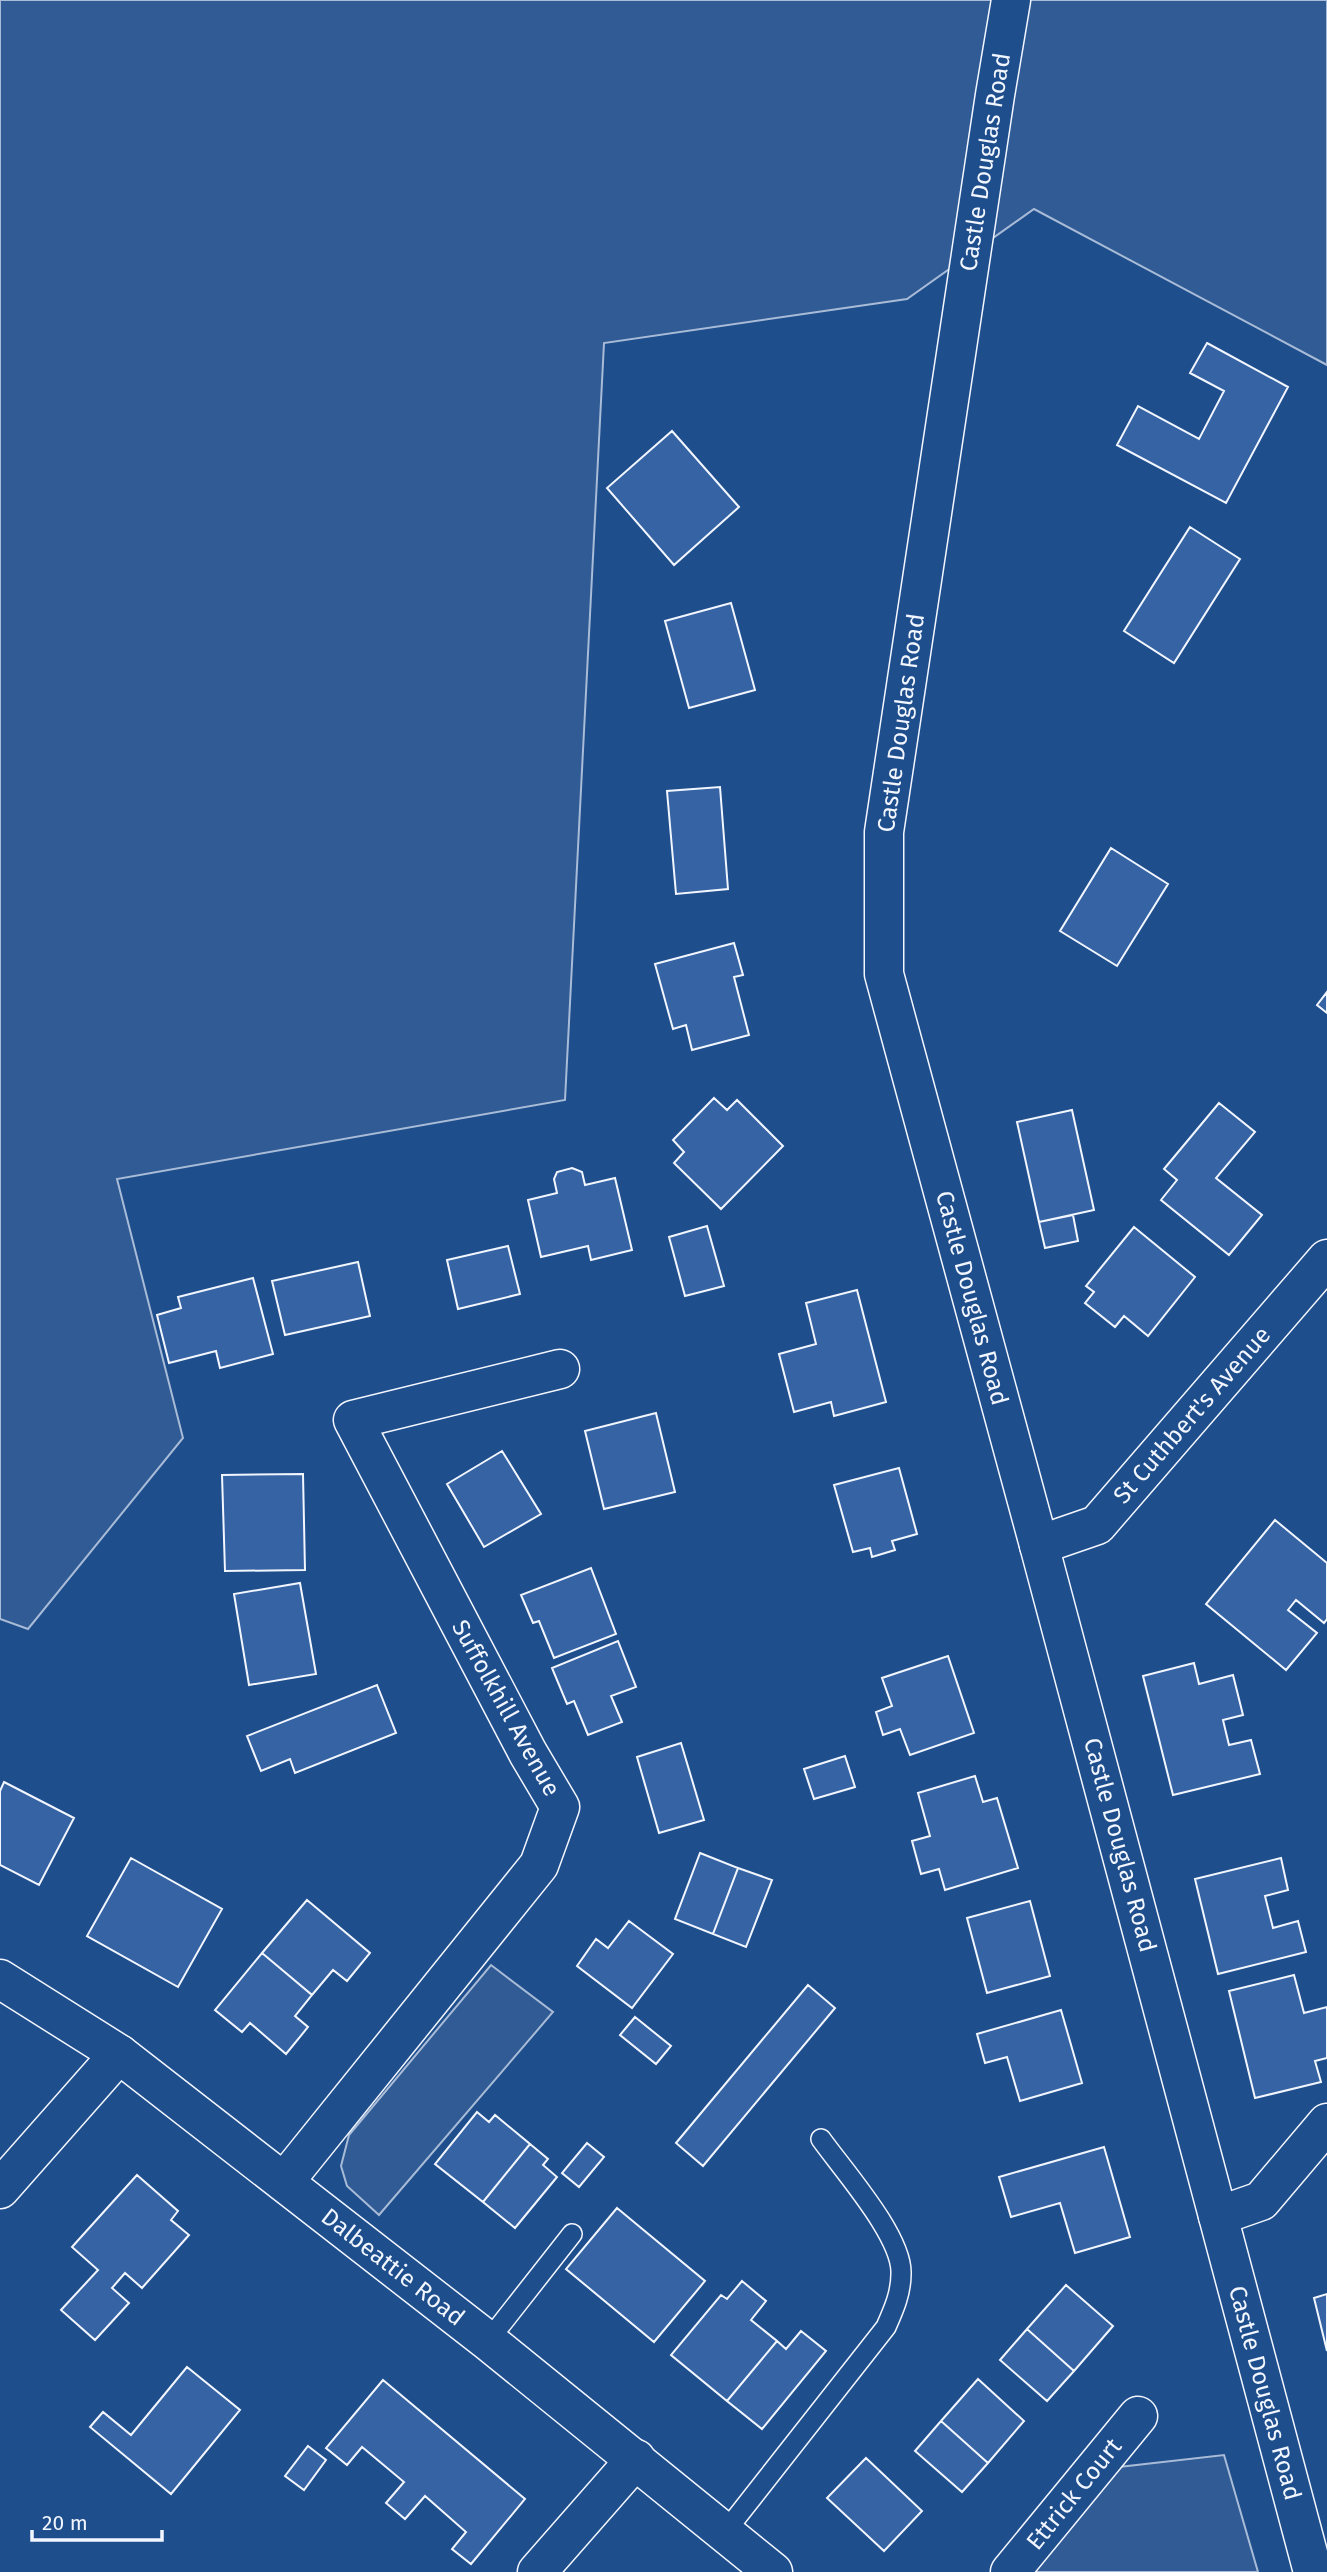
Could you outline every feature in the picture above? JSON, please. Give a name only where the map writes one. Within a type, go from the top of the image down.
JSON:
[{"type":"main road","name":"Castle Douglas Road","points":[[1012,0],[995,95],[884,832],[884,974],[1040,1545],[1313,2572]]},
{"type":"main road","name":"St Cuthbert's Avenue","points":[[1040,1545],[1097,1525],[1327,1259]]},
{"type":"main road","name":"Suffolkhill Avenue","points":[[284,2182],[539,1865],[560,1807],[528,1753],[353,1420],[559,1369]]},
{"type":"main road","name":"Dalbeattie Road","points":[[0,1979],[118,2054],[488,2341],[773,2572]]},
{"type":"main road","points":[[0,2189],[118,2054]]},
{"type":"main road","points":[[1219,2216],[1261,2202],[1327,2123]]},
{"type":"main road","name":"Ettrick Court","points":[[1010,2572],[1138,2416]]},
{"type":"main road","points":[[537,2572],[636,2459]]},
{"type":"lane","points":[[725,2532],[886,2327],[898,2298],[902,2271],[889,2233],[821,2139]]},
{"type":"lane","points":[[488,2341],[572,2234]]},
{"type":"shaded area","points":[[0,0],[1327,0],[1327,365],[1034,209],[907,299],[604,343],[565,1100],[117,1179],[183,1438],[28,1629],[0,1619]]},
{"type":"shaded area","points":[[491,1965],[553,2012],[379,2215],[347,2186],[341,2166],[349,2135]]},
{"type":"shaded area","points":[[1224,2455],[1258,2572],[1033,2572],[1119,2467]]},
{"type":"building","points":[[1207,343],[1288,387],[1226,503],[1117,445],[1138,406],[1199,439],[1224,391],[1190,373]]},
{"type":"building","points":[[672,431],[739,507],[674,565],[607,488]]},
{"type":"building","points":[[1190,527],[1240,559],[1174,663],[1124,631]]},
{"type":"building","points":[[731,603],[755,690],[689,708],[665,621]]},
{"type":"building","points":[[720,787],[728,889],[676,894],[667,791]]},
{"type":"building","points":[[1111,848],[1168,884],[1117,966],[1060,931]]},
{"type":"building","points":[[734,943],[743,975],[734,977],[749,1035],[692,1050],[686,1025],[673,1029],[655,964]]},
{"type":"building","points":[[1327,992],[1327,1013],[1317,1005]]},
{"type":"building","points":[[714,1098],[727,1110],[737,1100],[783,1146],[721,1209],[674,1163],[684,1152],[673,1140]]},
{"type":"building","points":[[1219,1103],[1255,1132],[1216,1178],[1262,1215],[1229,1255],[1161,1200],[1177,1180],[1164,1169]]},
{"type":"building","points":[[1072,1110],[1094,1210],[1039,1222],[1017,1122]]},
{"type":"building","points":[[572,1168],[582,1172],[585,1185],[615,1178],[632,1250],[591,1260],[588,1246],[541,1257],[528,1200],[557,1193],[554,1179],[557,1172]]},
{"type":"building","points":[[1073,1215],[1078,1241],[1045,1248],[1039,1222]]},
{"type":"building","points":[[707,1226],[724,1286],[685,1296],[669,1237]]},
{"type":"building","points":[[1134,1227],[1195,1277],[1148,1336],[1124,1316],[1115,1327],[1085,1303],[1094,1292],[1086,1286]]},
{"type":"building","points":[[508,1246],[520,1294],[458,1309],[447,1260]]},
{"type":"building","points":[[358,1262],[370,1316],[285,1335],[272,1281]]},
{"type":"building","points":[[253,1278],[273,1354],[220,1368],[216,1351],[169,1363],[157,1315],[181,1308],[178,1297]]},
{"type":"building","points":[[857,1290],[886,1402],[834,1416],[831,1402],[794,1412],[779,1354],[816,1344],[806,1303]]},
{"type":"building","points":[[656,1413],[675,1492],[604,1509],[585,1431]]},
{"type":"building","points":[[502,1451],[541,1514],[484,1547],[447,1484]]},
{"type":"building","points":[[899,1468],[917,1534],[892,1541],[895,1550],[872,1557],[870,1548],[853,1552],[834,1485]]},
{"type":"building","points":[[303,1474],[305,1570],[225,1571],[222,1475]]},
{"type":"building","points":[[1275,1520],[1327,1563],[1327,1619],[1324,1623],[1296,1600],[1288,1610],[1317,1633],[1286,1670],[1206,1604]]},
{"type":"building","points":[[591,1568],[616,1634],[554,1658],[539,1621],[533,1623],[521,1595]]},
{"type":"building","points":[[300,1583],[316,1674],[249,1685],[234,1594]]},
{"type":"building","points":[[618,1641],[636,1687],[611,1696],[622,1722],[588,1735],[574,1701],[567,1704],[552,1668]]},
{"type":"building","points":[[948,1656],[974,1733],[910,1755],[900,1729],[883,1735],[876,1712],[892,1706],[882,1678]]},
{"type":"building","points":[[1194,1663],[1199,1684],[1233,1675],[1243,1715],[1223,1720],[1229,1745],[1251,1740],[1260,1774],[1173,1795],[1143,1676]]},
{"type":"building","points":[[377,1685],[396,1733],[295,1773],[290,1759],[261,1771],[247,1736]]},
{"type":"building","points":[[681,1743],[704,1820],[659,1833],[637,1757]]},
{"type":"building","points":[[845,1756],[855,1787],[814,1799],[804,1769]]},
{"type":"building","points":[[975,1776],[983,1802],[997,1798],[1018,1868],[945,1890],[939,1869],[921,1874],[912,1841],[930,1836],[918,1793]]},
{"type":"building","points":[[4,1782],[74,1818],[39,1885],[0,1865],[0,1791]]},
{"type":"building","points":[[700,1853],[738,1868],[713,1934],[675,1919]]},
{"type":"building","points":[[131,1858],[222,1909],[178,1987],[87,1936]]},
{"type":"building","points":[[1281,1858],[1288,1890],[1265,1896],[1273,1928],[1298,1921],[1306,1952],[1218,1974],[1195,1879]]},
{"type":"building","points":[[738,1868],[772,1880],[746,1947],[713,1934]]},
{"type":"building","points":[[307,1900],[370,1953],[347,1981],[333,1970],[312,1995],[262,1953]]},
{"type":"building","points":[[1030,1901],[1050,1976],[987,1993],[967,1918]]},
{"type":"building","points":[[629,1921],[673,1954],[632,2008],[577,1966],[596,1939],[608,1948]]},
{"type":"building","points":[[262,1953],[312,1995],[295,2016],[308,2027],[286,2054],[250,2023],[242,2032],[215,2010]]},
{"type":"building","points":[[1294,1975],[1304,2013],[1327,2007],[1327,2058],[1315,2061],[1321,2082],[1255,2098],[1229,1991]]},
{"type":"building","points":[[808,1985],[835,2008],[703,2166],[676,2143]]},
{"type":"building","points":[[1061,2010],[1082,2083],[1020,2101],[1007,2057],[985,2063],[977,2034]]},
{"type":"building","points":[[635,2017],[671,2046],[656,2064],[620,2035]]},
{"type":"building","points":[[477,2112],[489,2122],[495,2115],[530,2144],[483,2202],[435,2164]]},
{"type":"building","points":[[587,2143],[604,2157],[579,2187],[562,2173]]},
{"type":"building","points":[[530,2144],[548,2159],[543,2165],[557,2177],[515,2228],[483,2202]]},
{"type":"building","points":[[1104,2147],[1130,2237],[1075,2253],[1060,2203],[1011,2217],[999,2177]]},
{"type":"building","points":[[137,2175],[178,2211],[171,2220],[189,2235],[142,2288],[125,2273],[112,2288],[129,2303],[95,2340],[61,2310],[98,2270],[72,2247]]},
{"type":"building","points":[[617,2208],[705,2281],[654,2342],[566,2269]]},
{"type":"building","points":[[742,2281],[766,2301],[751,2320],[777,2341],[727,2401],[671,2355],[721,2295],[727,2299]]},
{"type":"building","points":[[1066,2285],[1113,2326],[1074,2371],[1027,2329]]},
{"type":"building","points":[[1327,2294],[1327,2351],[1314,2298]]},
{"type":"building","points":[[1027,2329],[1074,2371],[1047,2401],[1000,2360]]},
{"type":"building","points":[[801,2331],[826,2351],[762,2429],[727,2401],[777,2341],[786,2349]]},
{"type":"building","points":[[187,2367],[240,2410],[171,2494],[90,2427],[103,2412],[131,2435]]},
{"type":"building","points":[[978,2379],[1024,2421],[988,2463],[941,2421]]},
{"type":"building","points":[[383,2380],[525,2499],[471,2564],[452,2549],[466,2532],[425,2496],[405,2519],[386,2503],[404,2482],[362,2447],[347,2465],[326,2448]]},
{"type":"building","points":[[941,2421],[988,2463],[962,2492],[915,2451]]},
{"type":"building","points":[[308,2446],[326,2460],[304,2490],[285,2476]]},
{"type":"building","points":[[866,2458],[922,2511],[884,2551],[827,2498]]}]
